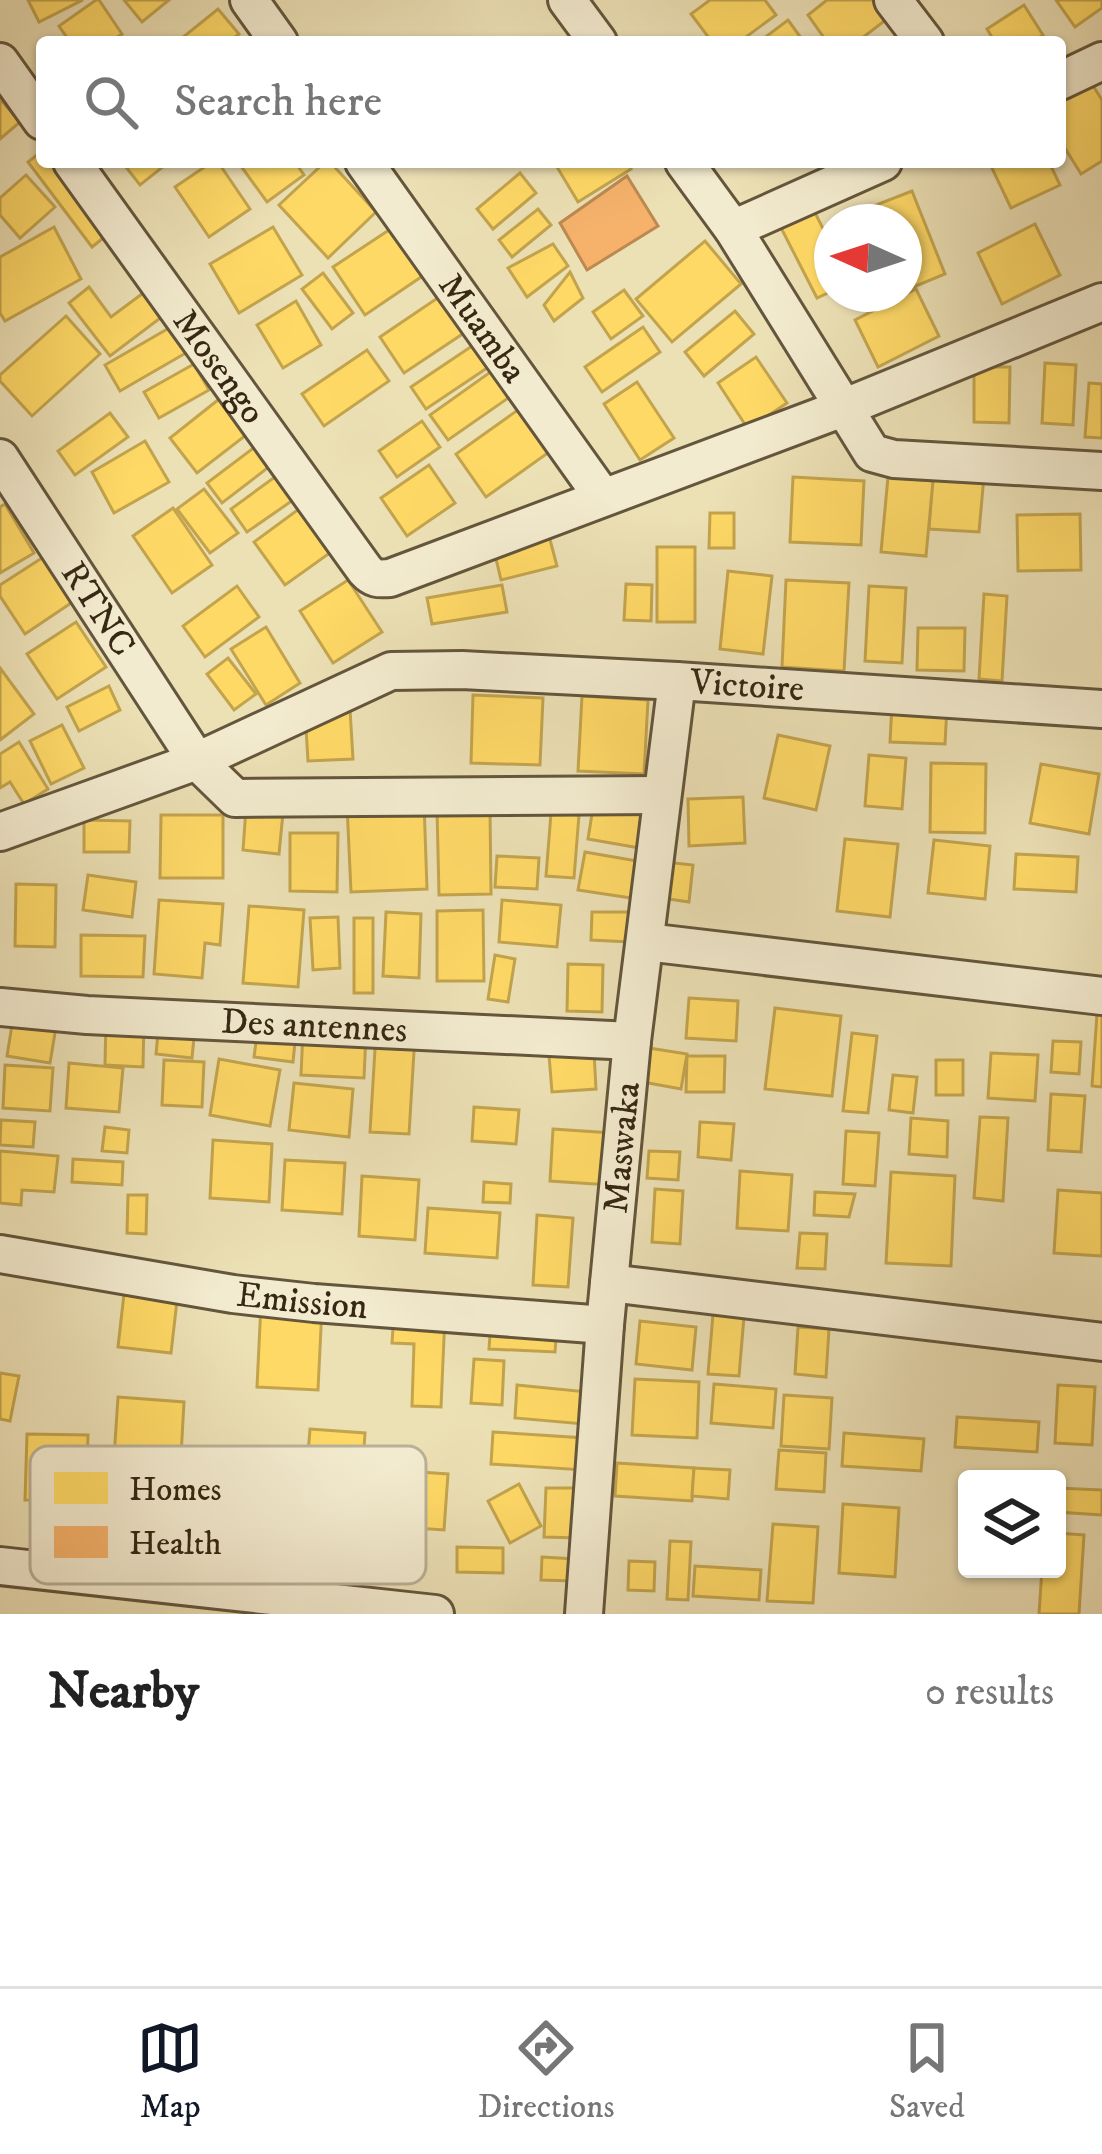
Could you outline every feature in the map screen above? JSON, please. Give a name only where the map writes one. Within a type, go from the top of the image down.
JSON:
[{"type":"street","points":[[249,0],[275,36]]},
{"type":"street","points":[[567,0],[594,36]]},
{"type":"street","points":[[893,0],[920,36]]},
{"type":"street","points":[[1066,78],[1102,61]]},
{"type":"street","points":[[0,62],[36,113]]},
{"type":"street","name":"Mosengo","points":[[76,168],[372,577],[390,578],[602,496]]},
{"type":"street","name":"Muamba","points":[[368,168],[602,496]]},
{"type":"street","points":[[689,168],[733,229],[872,452],[883,458],[1102,471]]},
{"type":"street","points":[[733,229],[870,168]]},
{"type":"street","points":[[602,496],[842,408],[1102,302]]},
{"type":"street","name":"RTNC","points":[[0,458],[197,761],[228,793],[242,800],[661,794]]},
{"type":"street","name":"Victoire","points":[[197,761],[391,670],[677,681],[1102,709]]},
{"type":"street","name":"Maswaka","points":[[584,1614],[632,1041],[677,681]]},
{"type":"street","points":[[0,832],[197,761]]},
{"type":"street","points":[[646,942],[1102,996]]},
{"type":"street","name":"Des antennes","points":[[0,1007],[632,1041]]},
{"type":"street","name":"Emission","points":[[0,1254],[232,1294],[605,1324]]},
{"type":"street","points":[[609,1283],[1102,1342]]},
{"type":"street","points":[[0,1565],[30,1568]]},
{"type":"street","points":[[168,1584],[434,1614]]},
{"type":"building: Homes","points":[[28,0],[83,0],[39,22]]},
{"type":"building: Homes","points":[[99,0],[122,34],[66,36],[59,26]]},
{"type":"building: Homes","points":[[124,0],[169,0],[142,22]]},
{"type":"building: Homes","points":[[710,0],[765,0],[776,15],[747,36],[708,36],[691,14]]},
{"type":"building: Homes","points":[[827,0],[873,0],[887,19],[865,36],[823,36],[808,15]]},
{"type":"building: Homes","points":[[1056,0],[1102,0],[1102,8],[1075,27]]},
{"type":"building: Homes","points":[[1024,5],[1043,35],[991,36],[987,29]]},
{"type":"building: Homes","points":[[218,9],[239,34],[236,36],[184,36]]},
{"type":"building: Homes","points":[[788,20],[800,36],[767,36]]},
{"type":"building: Homes","points":[[1085,73],[1102,100],[1102,161],[1081,174],[1066,150],[1066,85]]},
{"type":"building: Homes","points":[[0,99],[20,122],[0,139]]},
{"type":"building: Homes","points":[[36,156],[36,168],[73,168],[117,227],[92,247],[28,162]]},
{"type":"building: Homes","points":[[127,168],[161,168],[140,185]]},
{"type":"building: Homes","points":[[203,168],[222,168],[250,209],[209,237],[175,187]]},
{"type":"building: Homes","points":[[242,168],[299,168],[304,175],[267,202]]},
{"type":"building: Homes","points":[[319,168],[336,168],[376,212],[328,258],[279,205]]},
{"type":"building: Homes","points":[[558,168],[631,169],[578,202]]},
{"type":"building: Homes","points":[[992,168],[1052,168],[1060,185],[1011,208]]},
{"type":"building: Homes","points":[[520,173],[536,193],[493,229],[477,209]]},
{"type":"building: Homes","points":[[26,175],[55,207],[20,238],[0,215],[0,198]]},
{"type":"building: Homes","points":[[912,191],[917,204],[878,204]]},
{"type":"building: Homes","points":[[810,203],[814,211],[814,292],[777,220]]},
{"type":"building: Homes","points":[[538,209],[551,225],[512,257],[499,240]]},
{"type":"building: Homes","points":[[922,216],[945,274],[922,284]]},
{"type":"building: Homes","points":[[1035,224],[1060,275],[1002,304],[978,253]]},
{"type":"building: Homes","points":[[54,227],[81,279],[5,321],[0,313],[0,257]]},
{"type":"building: Homes","points":[[273,227],[302,275],[239,313],[210,264]]},
{"type":"building: Homes","points":[[392,228],[424,275],[365,315],[333,267]]},
{"type":"building: Homes","points":[[705,241],[741,284],[672,342],[636,299]]},
{"type":"building: Homes","points":[[553,244],[568,266],[527,297],[508,268]]},
{"type":"building: Homes","points":[[570,272],[583,298],[554,321],[544,305]]},
{"type":"building: Homes","points":[[323,273],[353,313],[332,329],[302,289]]},
{"type":"building: Homes","points":[[89,287],[111,317],[150,288],[167,313],[110,356],[69,303]]},
{"type":"building: Homes","points":[[624,290],[643,316],[611,339],[593,312]]},
{"type":"building: Homes","points":[[439,297],[464,333],[404,373],[380,337]]},
{"type":"building: Homes","points":[[296,301],[321,345],[283,368],[257,325]]},
{"type":"building: Homes","points":[[922,301],[939,336],[878,367],[855,320],[871,312],[922,312]]},
{"type":"building: Homes","points":[[735,311],[754,334],[704,376],[685,352]]},
{"type":"building: Homes","points":[[66,316],[100,354],[32,416],[0,381],[0,375]]},
{"type":"building: Homes","points":[[176,324],[191,350],[120,391],[105,365]]},
{"type":"building: Homes","points":[[643,327],[660,352],[602,392],[585,367]]},
{"type":"building: Homes","points":[[475,344],[490,366],[426,409],[411,387]]},
{"type":"building: Homes","points":[[367,350],[389,381],[324,426],[302,394]]},
{"type":"building: Homes","points":[[756,357],[787,403],[748,429],[718,383]]},
{"type":"building: Homes","points":[[1045,363],[1076,365],[1073,425],[1042,423]]},
{"type":"building: Homes","points":[[194,364],[209,390],[159,418],[144,392]]},
{"type":"building: Homes","points":[[974,367],[1010,367],[1009,423],[974,422]]},
{"type":"building: Homes","points":[[496,368],[514,394],[448,440],[430,415]]},
{"type":"building: Homes","points":[[637,382],[674,438],[640,460],[604,404]]},
{"type":"building: Homes","points":[[1089,383],[1102,384],[1102,438],[1085,437]]},
{"type":"building: Homes","points":[[223,396],[250,432],[197,473],[170,438]]},
{"type":"building: Homes","points":[[522,407],[552,450],[486,497],[456,454]]},
{"type":"building: Homes","points":[[110,413],[128,437],[75,475],[58,451]]},
{"type":"building: Homes","points":[[422,421],[440,447],[397,477],[379,451]]},
{"type":"building: Homes","points":[[145,441],[169,482],[114,513],[92,472]]},
{"type":"building: Homes","points":[[260,443],[274,463],[222,503],[207,483]]},
{"type":"building: Homes","points":[[429,465],[455,503],[407,536],[381,498]]},
{"type":"building: Homes","points":[[933,472],[984,476],[979,532],[929,529]]},
{"type":"building: Homes","points":[[279,474],[296,498],[247,532],[231,509]]},
{"type":"building: Homes","points":[[793,477],[864,481],[861,545],[790,542]]},
{"type":"building: Homes","points":[[888,477],[933,481],[926,556],[881,552]]},
{"type":"building: Homes","points":[[204,489],[238,533],[210,553],[177,509]]},
{"type":"building: Homes","points":[[5,504],[34,553],[0,573],[0,507]]},
{"type":"building: Homes","points":[[303,506],[334,550],[285,585],[254,542]]},
{"type":"building: Homes","points":[[173,508],[212,565],[172,593],[133,536]]},
{"type":"building: Homes","points":[[710,513],[734,513],[734,548],[709,548]]},
{"type":"building: Homes","points":[[1080,514],[1081,570],[1018,571],[1017,515]]},
{"type":"building: Homes","points":[[548,532],[557,566],[501,580],[493,546]]},
{"type":"building: Homes","points":[[657,547],[695,547],[695,622],[657,622]]},
{"type":"building: Homes","points":[[45,556],[74,601],[25,634],[0,596],[0,585]]},
{"type":"building: Homes","points":[[728,571],[772,576],[763,654],[720,649]]},
{"type":"building: Homes","points":[[348,580],[382,632],[333,663],[300,611]]},
{"type":"building: Homes","points":[[786,580],[849,583],[844,671],[782,667]]},
{"type":"building: Homes","points":[[626,584],[652,585],[651,621],[624,620]]},
{"type":"building: Homes","points":[[502,585],[507,612],[432,624],[427,598]]},
{"type":"building: Homes","points":[[237,586],[259,617],[205,657],[183,626]]},
{"type":"building: Homes","points":[[869,586],[906,588],[902,663],[865,661]]},
{"type":"building: Homes","points":[[984,594],[1007,596],[1002,681],[979,679]]},
{"type":"building: Homes","points":[[76,622],[106,667],[57,699],[27,654]]},
{"type":"building: Homes","points":[[266,627],[300,683],[266,705],[231,649]]},
{"type":"building: Homes","points":[[918,628],[965,628],[964,671],[917,670]]},
{"type":"building: Homes","points":[[228,658],[256,694],[234,710],[207,674]]},
{"type":"building: Homes","points":[[0,668],[34,714],[0,740]]},
{"type":"building: Homes","points":[[109,686],[120,710],[79,731],[67,707]]},
{"type":"building: Homes","points":[[473,695],[543,698],[540,765],[471,763]]},
{"type":"building: Homes","points":[[582,696],[648,700],[644,774],[578,771]]},
{"type":"building: Homes","points":[[892,704],[947,707],[945,744],[890,742]]},
{"type":"building: Homes","points":[[350,709],[353,759],[308,761],[305,712]]},
{"type":"building: Homes","points":[[62,725],[84,768],[51,784],[30,741]]},
{"type":"building: Homes","points":[[778,735],[830,746],[816,810],[764,798]]},
{"type":"building: Homes","points":[[19,742],[48,789],[24,804],[10,782],[0,788],[0,754]]},
{"type":"building: Homes","points":[[869,755],[906,758],[902,809],[865,806]]},
{"type":"building: Homes","points":[[931,763],[986,764],[985,833],[930,832]]},
{"type":"building: Homes","points":[[1041,764],[1099,774],[1089,834],[1030,823]]},
{"type":"building: Homes","points":[[743,797],[745,843],[689,846],[688,799]]},
{"type":"building: Homes","points":[[594,801],[657,812],[651,850],[588,839]]},
{"type":"building: Homes","points":[[424,802],[427,889],[351,892],[347,805]]},
{"type":"building: Homes","points":[[246,809],[283,813],[279,854],[243,850]]},
{"type":"building: Homes","points":[[490,809],[491,894],[439,895],[437,810]]},
{"type":"building: Homes","points":[[551,813],[579,815],[574,878],[546,876]]},
{"type":"building: Homes","points":[[161,815],[223,815],[223,878],[160,878]]},
{"type":"building: Homes","points":[[84,820],[130,821],[129,852],[84,852]]},
{"type":"building: Homes","points":[[290,833],[338,833],[337,892],[290,891]]},
{"type":"building: Homes","points":[[845,839],[898,844],[890,917],[837,911]]},
{"type":"building: Homes","points":[[934,840],[990,846],[985,899],[928,893]]},
{"type":"building: Homes","points":[[585,852],[637,861],[631,898],[578,890]]},
{"type":"building: Homes","points":[[1016,854],[1078,857],[1076,892],[1014,889]]},
{"type":"building: Homes","points":[[497,856],[539,858],[537,889],[495,887]]},
{"type":"building: Homes","points":[[665,862],[693,865],[689,902],[662,898]]},
{"type":"building: Homes","points":[[88,875],[136,882],[132,917],[83,910]]},
{"type":"building: Homes","points":[[16,884],[56,885],[55,947],[15,946]]},
{"type":"building: Homes","points":[[159,900],[223,904],[220,945],[205,943],[202,978],[154,974]]},
{"type":"building: Homes","points":[[502,900],[561,905],[557,947],[499,942]]},
{"type":"building: Homes","points":[[249,906],[304,910],[298,987],[243,983]]},
{"type":"building: Homes","points":[[483,910],[484,981],[437,981],[437,911]]},
{"type":"building: Homes","points":[[386,912],[421,914],[419,978],[383,976]]},
{"type":"building: Homes","points":[[592,912],[633,912],[630,942],[591,940]]},
{"type":"building: Homes","points":[[338,917],[340,968],[313,970],[310,918]]},
{"type":"building: Homes","points":[[354,918],[373,918],[373,993],[354,993]]},
{"type":"building: Homes","points":[[81,935],[145,936],[143,977],[81,976]]},
{"type":"building: Homes","points":[[495,955],[515,959],[508,1002],[488,999]]},
{"type":"building: Homes","points":[[568,964],[603,965],[602,1012],[567,1011]]},
{"type":"building: Homes","points":[[689,998],[738,1001],[736,1041],[686,1038]]},
{"type":"building: Homes","points":[[775,1008],[841,1016],[832,1096],[765,1089]]},
{"type":"building: Homes","points":[[1097,1014],[1102,1014],[1102,1087],[1092,1086]]},
{"type":"building: Homes","points":[[106,1017],[144,1018],[143,1067],[105,1065]]},
{"type":"building: Homes","points":[[13,1019],[56,1027],[50,1063],[7,1056]]},
{"type":"building: Homes","points":[[159,1023],[195,1027],[192,1058],[156,1054]]},
{"type":"building: Homes","points":[[258,1027],[296,1032],[293,1062],[254,1057]]},
{"type":"building: Homes","points":[[303,1031],[366,1034],[364,1078],[301,1075]]},
{"type":"building: Homes","points":[[376,1033],[415,1035],[409,1134],[370,1132]]},
{"type":"building: Homes","points":[[852,1033],[877,1036],[868,1113],[843,1111]]},
{"type":"building: Homes","points":[[1053,1041],[1081,1042],[1079,1074],[1051,1072]]},
{"type":"building: Homes","points":[[649,1048],[687,1054],[681,1089],[643,1082]]},
{"type":"building: Homes","points":[[594,1052],[596,1089],[552,1092],[549,1055]]},
{"type":"building: Homes","points":[[991,1053],[1038,1055],[1035,1101],[988,1098]]},
{"type":"building: Homes","points":[[687,1056],[725,1056],[724,1092],[686,1092]]},
{"type":"building: Homes","points":[[219,1059],[280,1070],[270,1126],[210,1115]]},
{"type":"building: Homes","points":[[164,1060],[204,1062],[202,1107],[162,1105]]},
{"type":"building: Homes","points":[[936,1060],[963,1060],[963,1095],[936,1095]]},
{"type":"building: Homes","points":[[69,1063],[123,1068],[119,1112],[66,1108]]},
{"type":"building: Homes","points":[[5,1065],[53,1068],[50,1111],[3,1108]]},
{"type":"building: Homes","points":[[893,1075],[917,1077],[913,1113],[889,1110]]},
{"type":"building: Homes","points":[[294,1083],[353,1089],[349,1137],[289,1130]]},
{"type":"building: Homes","points":[[1051,1094],[1085,1096],[1081,1152],[1048,1150]]},
{"type":"building: Homes","points":[[474,1107],[519,1110],[516,1144],[472,1141]]},
{"type":"building: Homes","points":[[980,1117],[1008,1118],[1003,1201],[974,1198]]},
{"type":"building: Homes","points":[[911,1118],[948,1121],[947,1157],[909,1154]]},
{"type":"building: Homes","points":[[1,1120],[35,1122],[33,1147],[0,1145]]},
{"type":"building: Homes","points":[[700,1122],[734,1124],[731,1160],[698,1157]]},
{"type":"building: Homes","points":[[105,1127],[129,1130],[127,1153],[102,1151]]},
{"type":"building: Homes","points":[[553,1129],[612,1133],[609,1185],[550,1181]]},
{"type":"building: Homes","points":[[846,1131],[879,1133],[875,1186],[843,1184]]},
{"type":"building: Homes","points":[[213,1140],[272,1144],[269,1202],[210,1198]]},
{"type":"building: Homes","points":[[0,1151],[58,1156],[54,1192],[22,1190],[21,1205],[0,1203]]},
{"type":"building: Homes","points":[[649,1151],[680,1152],[678,1180],[647,1178]]},
{"type":"building: Homes","points":[[73,1159],[123,1162],[122,1185],[72,1182]]},
{"type":"building: Homes","points":[[285,1160],[345,1163],[342,1214],[282,1210]]},
{"type":"building: Homes","points":[[740,1171],[792,1175],[788,1231],[737,1228]]},
{"type":"building: Homes","points":[[891,1172],[955,1176],[951,1266],[886,1263]]},
{"type":"building: Homes","points":[[362,1176],[419,1180],[415,1240],[359,1236]]},
{"type":"building: Homes","points":[[484,1182],[511,1184],[510,1203],[483,1202]]},
{"type":"building: Homes","points":[[655,1189],[683,1191],[680,1244],[652,1242]]},
{"type":"building: Homes","points":[[1058,1190],[1102,1193],[1102,1256],[1054,1253]]},
{"type":"building: Homes","points":[[815,1192],[855,1194],[849,1217],[814,1215]]},
{"type":"building: Homes","points":[[128,1195],[147,1195],[146,1234],[127,1233]]},
{"type":"building: Homes","points":[[428,1208],[500,1213],[497,1258],[425,1253]]},
{"type":"building: Homes","points":[[537,1215],[573,1218],[568,1287],[533,1285]]},
{"type":"building: Homes","points":[[800,1233],[827,1234],[825,1269],[797,1268]]},
{"type":"building: Homes","points":[[125,1285],[178,1292],[171,1353],[118,1347]]},
{"type":"building: Homes","points":[[714,1302],[745,1305],[739,1376],[708,1374]]},
{"type":"building: Homes","points":[[261,1304],[322,1307],[318,1390],[257,1387]]},
{"type":"building: Homes","points":[[394,1313],[445,1315],[441,1407],[412,1406],[414,1344],[392,1343]]},
{"type":"building: Homes","points":[[491,1320],[557,1324],[555,1352],[489,1349]]},
{"type":"building: Homes","points":[[640,1321],[696,1327],[692,1370],[636,1364]]},
{"type":"building: Homes","points":[[798,1327],[829,1329],[826,1377],[795,1374]]},
{"type":"building: Homes","points":[[474,1359],[504,1361],[502,1405],[471,1403]]},
{"type":"building: Homes","points":[[0,1373],[19,1376],[10,1421],[0,1419]]},
{"type":"building: Homes","points":[[635,1379],[699,1382],[697,1438],[632,1435]]},
{"type":"building: Homes","points":[[714,1384],[776,1389],[773,1428],[711,1423]]},
{"type":"building: Homes","points":[[517,1385],[598,1393],[595,1425],[515,1418]]},
{"type":"building: Homes","points":[[1058,1385],[1095,1387],[1092,1445],[1055,1443]]},
{"type":"building: Homes","points":[[784,1395],[832,1398],[829,1449],[781,1446]]},
{"type":"building: Homes","points":[[118,1397],[184,1402],[182,1446],[115,1446]]},
{"type":"building: Homes","points":[[957,1417],[1039,1422],[1037,1452],[955,1447]]},
{"type":"building: Homes","points":[[310,1429],[365,1433],[364,1446],[309,1446]]},
{"type":"building: Homes","points":[[493,1432],[585,1438],[583,1470],[491,1464]]},
{"type":"building: Homes","points":[[844,1433],[924,1439],[921,1471],[842,1466]]},
{"type":"building: Homes","points":[[27,1434],[88,1435],[88,1446],[30,1446],[30,1500],[25,1500]]},
{"type":"building: Homes","points":[[779,1450],[826,1453],[824,1492],[776,1489]]},
{"type":"building: Homes","points":[[617,1463],[694,1468],[692,1501],[615,1496]]},
{"type":"building: Homes","points":[[694,1468],[730,1470],[728,1499],[692,1496]]},
{"type":"building: Homes","points":[[426,1472],[448,1474],[444,1530],[426,1529]]},
{"type":"building: Homes","points":[[519,1484],[541,1526],[510,1543],[488,1501]]},
{"type":"building: Homes","points":[[546,1488],[580,1488],[579,1538],[544,1537]]},
{"type":"building: Homes","points":[[1066,1488],[1102,1490],[1102,1515],[1066,1513]]},
{"type":"building: Homes","points":[[843,1504],[899,1508],[895,1577],[839,1573]]},
{"type":"building: Homes","points":[[773,1524],[818,1527],[813,1603],[767,1601]]},
{"type":"building: Homes","points":[[1066,1534],[1084,1535],[1079,1614],[1039,1614],[1041,1578],[1066,1578]]},
{"type":"building: Homes","points":[[670,1541],[691,1542],[688,1600],[667,1599]]},
{"type":"building: Homes","points":[[457,1547],[503,1548],[503,1573],[457,1572]]},
{"type":"building: Homes","points":[[542,1557],[575,1559],[574,1581],[541,1580]]},
{"type":"building: Homes","points":[[629,1561],[655,1562],[654,1591],[628,1590]]},
{"type":"building: Homes","points":[[695,1566],[761,1570],[759,1600],[693,1596]]},
{"type":"building: Health","points":[[627,176],[658,226],[587,270],[560,223]]}]
